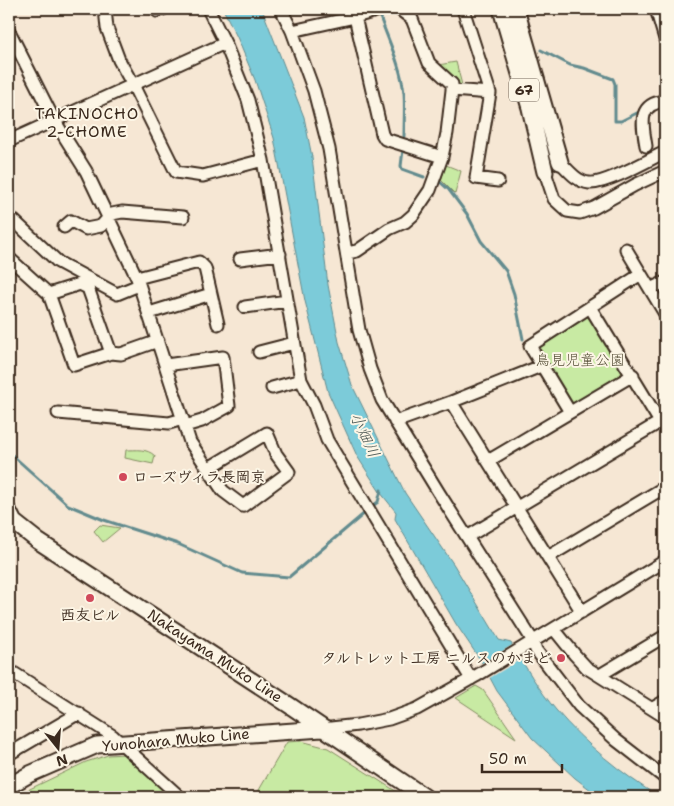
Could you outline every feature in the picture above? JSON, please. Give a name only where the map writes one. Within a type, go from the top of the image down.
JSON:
[{"type":"main road","name":"67","points":[[501,9],[560,162]]},
{"type":"main road","name":"67","points":[[516,9],[537,106],[545,172]]},
{"type":"main road","name":"Nakayama Muko Line","points":[[9,512],[14,522],[38,541],[280,699],[425,797]]},
{"type":"main road","name":"Yunohara Muko Line","points":[[9,786],[30,774],[97,746],[322,729]]},
{"type":"street","points":[[104,9],[107,28],[119,60],[133,84],[176,172],[202,176],[263,160]]},
{"type":"street","points":[[156,9],[157,11],[163,9]]},
{"type":"street","points":[[208,9],[248,100],[263,160],[301,380],[314,405],[326,439],[473,678]]},
{"type":"street","points":[[282,9],[314,92],[329,149],[359,330],[370,369],[382,400],[530,643],[579,706],[616,740],[665,778]]},
{"type":"street","points":[[292,31],[355,18],[383,9]]},
{"type":"street","points":[[347,253],[357,251],[389,229],[405,222],[413,215],[433,185],[442,157],[447,133],[452,84],[429,63],[412,19],[399,9]]},
{"type":"street","points":[[463,9],[490,93],[476,178],[498,181]]},
{"type":"street","points":[[656,9],[665,39]]},
{"type":"street","points":[[355,18],[382,134],[385,139],[442,157]]},
{"type":"street","points":[[9,31],[54,120],[86,171],[138,282],[190,442],[223,491],[243,506],[289,472],[276,454],[267,433],[209,468]]},
{"type":"street","points":[[10,139],[224,43]]},
{"type":"street","points":[[452,90],[490,93]]},
{"type":"street","points":[[646,146],[642,119],[644,114],[653,104],[665,101]]},
{"type":"street","points":[[560,162],[574,176],[588,183],[607,180],[665,152]]},
{"type":"street","points":[[545,172],[554,199],[567,211],[580,213],[594,208],[634,185],[665,171]]},
{"type":"street","points":[[64,227],[71,221],[86,229],[101,226],[112,214],[122,212],[183,218]]},
{"type":"street","points":[[9,216],[58,262],[117,294],[138,282],[199,262],[205,268],[218,324]]},
{"type":"street","points":[[626,249],[665,314]]},
{"type":"street","points":[[240,259],[280,254]]},
{"type":"street","points":[[9,258],[49,294],[74,365],[110,353],[120,354],[158,341]]},
{"type":"street","points":[[570,412],[530,346],[641,274]]},
{"type":"street","points":[[650,289],[665,282]]},
{"type":"street","points":[[49,294],[80,284],[88,288],[110,353]]},
{"type":"street","points":[[149,312],[211,294]]},
{"type":"street","points":[[245,307],[287,301]]},
{"type":"street","points":[[467,537],[663,420],[632,375],[590,307]]},
{"type":"street","points":[[259,352],[294,343]]},
{"type":"street","points":[[58,413],[169,423],[202,421],[229,406],[222,357],[166,365]]},
{"type":"street","points":[[395,422],[541,366]]},
{"type":"street","points":[[488,461],[632,375]]},
{"type":"street","points":[[272,388],[301,380]]},
{"type":"street","points":[[451,402],[582,612]]},
{"type":"street","points":[[548,557],[665,487]]},
{"type":"street","points":[[322,729],[389,719],[417,709],[473,678],[665,560]]},
{"type":"street","points":[[554,629],[582,664],[665,717]]},
{"type":"street","points":[[600,675],[665,636]]},
{"type":"street","points":[[9,670],[79,713],[121,743],[180,797]]},
{"type":"street","points":[[653,708],[665,701]]},
{"type":"street","points":[[9,754],[79,713]]},
{"type":"green space","points":[[456,62],[462,85],[460,86],[453,79],[455,77],[453,75],[451,77],[438,65]]},
{"type":"green space","points":[[446,165],[461,171],[455,194],[441,180]]},
{"type":"green space","name":"鳥見児童公園","points":[[589,315],[625,370],[624,375],[573,406],[537,347]]},
{"type":"green space","points":[[126,450],[141,450],[152,453],[155,456],[153,464],[125,458]]},
{"type":"green space","points":[[100,525],[120,528],[103,542],[94,531]]},
{"type":"green space","points":[[476,686],[483,690],[516,738],[456,698]]},
{"type":"green space","points":[[301,741],[328,748],[405,797],[255,797],[287,742]]},
{"type":"green space","points":[[125,754],[157,783],[168,797],[13,797],[86,762],[108,755]]},
{"type":"water","name":"小畑川","points":[[223,9],[262,9],[304,117],[312,157],[328,285],[339,342],[352,385],[405,493],[454,565],[499,640],[511,643],[538,686],[556,710],[604,758],[659,797],[600,797],[575,778],[532,738],[497,691],[481,661],[456,624],[395,519],[396,512],[380,492],[357,456],[328,392],[305,301],[274,138],[255,80]]},
{"type":"pier","points":[[514,644],[523,658],[488,679],[480,664]]},
{"type":"waterway","points":[[380,17],[402,83],[404,136]]},
{"type":"waterway","points":[[541,50],[570,65],[613,79],[615,84],[615,121],[621,121],[643,110]]},
{"type":"waterway","points":[[403,150],[402,169],[424,177]]},
{"type":"waterway","points":[[440,182],[449,190],[467,214],[481,241],[506,271],[514,294],[523,339]]},
{"type":"waterway","points":[[11,454],[68,505],[104,520],[178,544],[242,573],[289,577],[366,512]]},
{"type":"waterway","points":[[371,507],[378,502],[381,490]]},
{"type":"place","name":"ローズヴィラ長岡京","points":[[123,477]]},
{"type":"place","name":"西友ビル","points":[[90,598]]},
{"type":"place","name":"タルトレット工房 ニルスのかまど","points":[[561,658]]},
{"type":"district","name":"TAKINOCHO 2-CHOME","points":[[87,122]]}]
